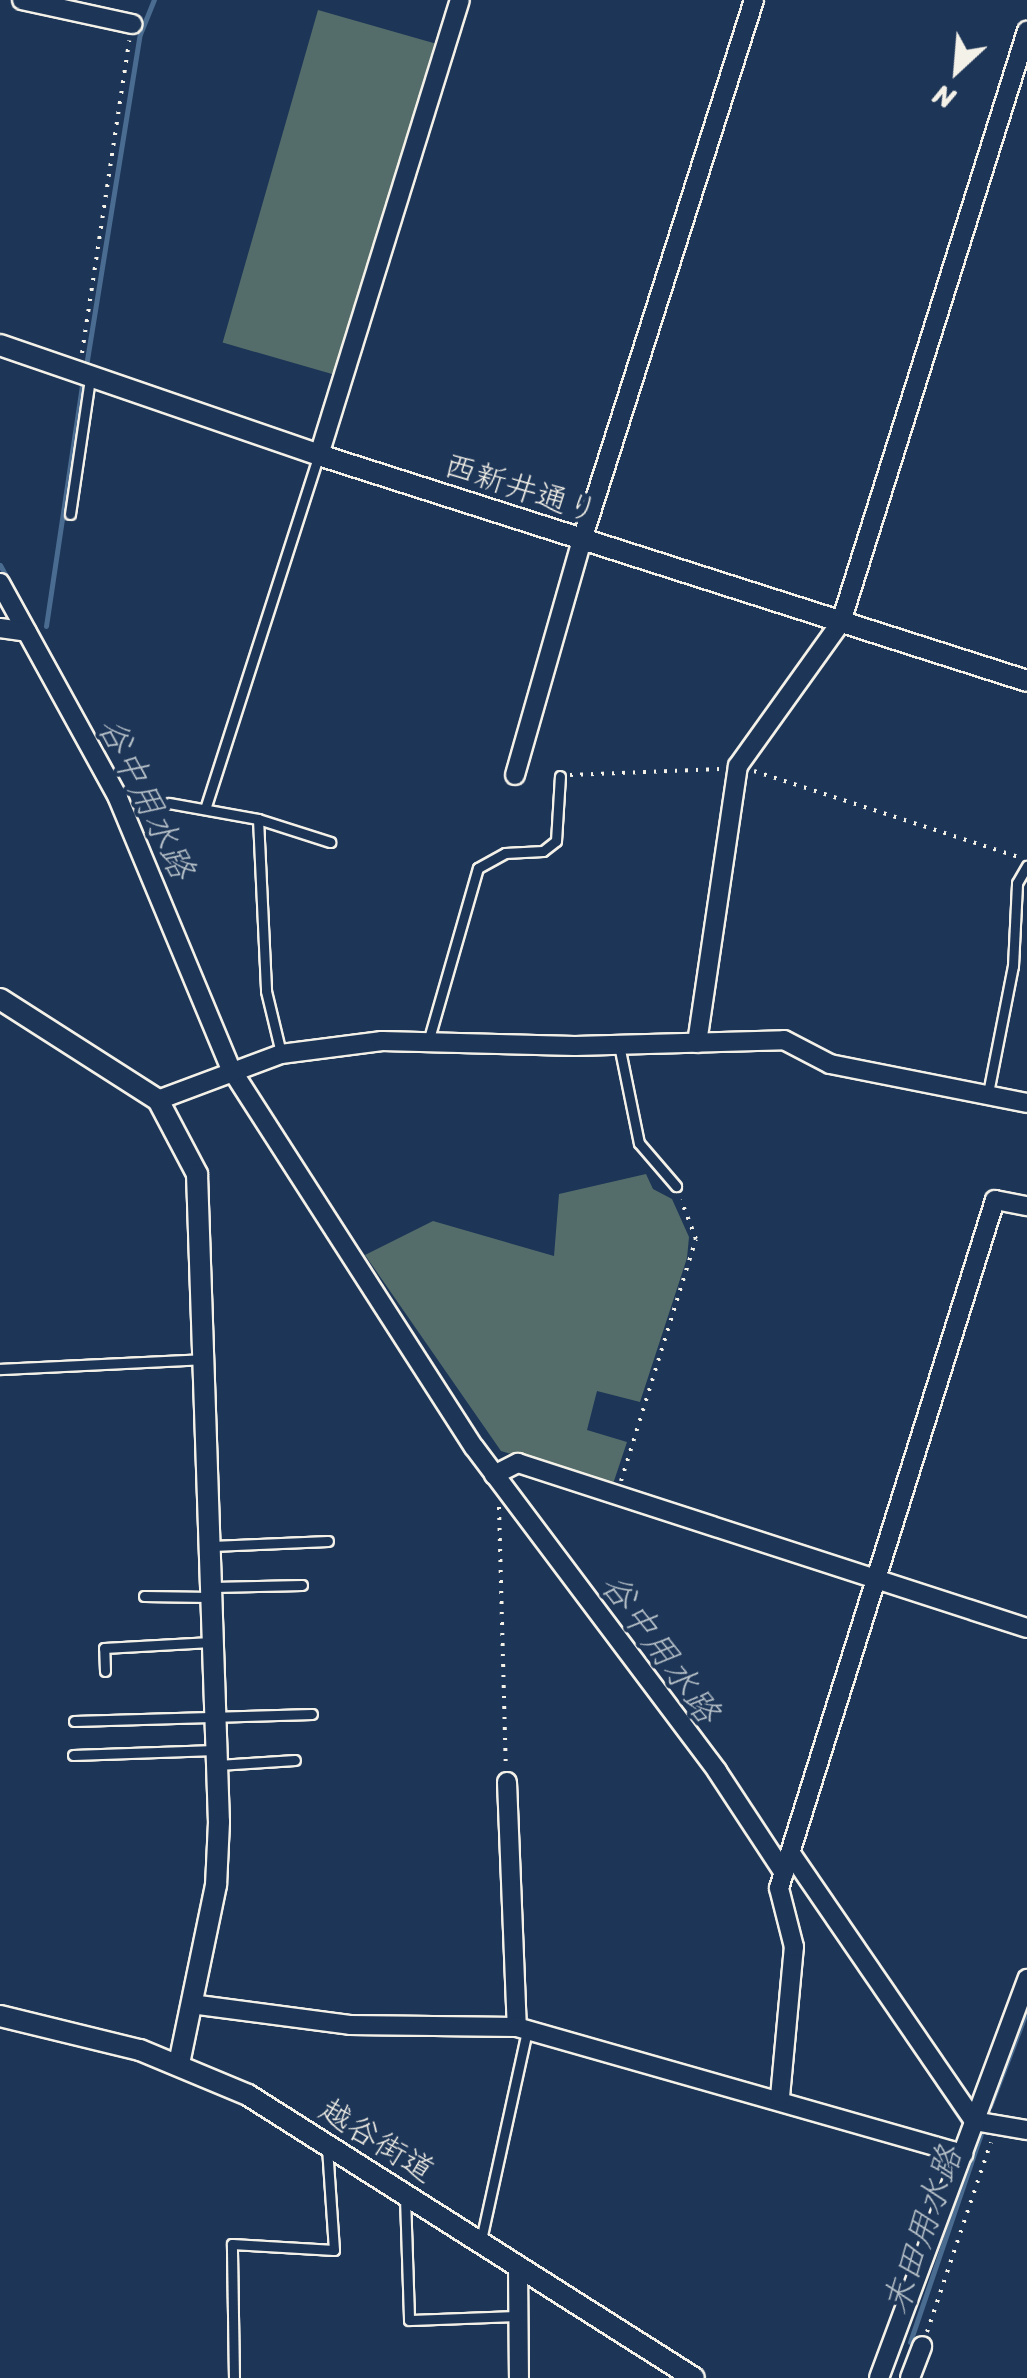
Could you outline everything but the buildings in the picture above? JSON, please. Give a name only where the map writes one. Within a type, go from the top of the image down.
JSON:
[{"type":"street","points":[[22,0],[132,24]]},
{"type":"street","points":[[319,455],[460,0]]},
{"type":"street","points":[[516,775],[582,540],[754,0]]},
{"type":"street","points":[[697,1042],[738,766],[841,622],[1027,32]]},
{"type":"street","name":"西新井通り","points":[[0,345],[319,455],[1027,680]]},
{"type":"street","points":[[0,582],[118,798],[230,1069],[494,1475],[788,1864],[974,2121],[996,2128],[1027,2130]]},
{"type":"street","points":[[0,628],[27,632]]},
{"type":"street","points":[[0,999],[158,1100],[197,1174],[218,1758],[216,1885],[179,2063]]},
{"type":"street","points":[[158,1100],[230,1069],[281,1054],[382,1041],[618,1045],[784,1040],[830,1064],[1027,1103]]},
{"type":"street","points":[[780,2097],[794,1946],[779,1888],[880,1582],[995,1200],[1027,1206]]},
{"type":"street","points":[[494,1475],[518,1463],[1027,1628]]},
{"type":"street","points":[[507,1782],[522,2028]]},
{"type":"street","points":[[878,2378],[1027,1978]]},
{"type":"street","points":[[191,2004],[350,2024],[522,2028],[780,2097],[963,2154]]},
{"type":"street","name":"越谷街道","points":[[0,2016],[179,2063],[248,2096],[694,2378]]},
{"type":"street","points":[[518,2266],[518,2378]]},
{"type":"street","points":[[910,2378],[922,2346]]},
{"type":"lane","points":[[70,514],[85,374]]},
{"type":"lane","points":[[206,806],[319,455]]},
{"type":"lane","points":[[428,1042],[478,868],[505,853],[543,851],[556,840],[560,776]]},
{"type":"lane","points":[[169,803],[206,806],[330,842]]},
{"type":"lane","points":[[258,819],[266,991],[281,1054]]},
{"type":"lane","points":[[988,1094],[1013,966],[1017,883],[1027,863]]},
{"type":"lane","points":[[618,1045],[639,1143],[676,1186]]},
{"type":"lane","points":[[0,1369],[206,1359]]},
{"type":"lane","points":[[212,1546],[328,1540]]},
{"type":"lane","points":[[144,1596],[302,1586]]},
{"type":"lane","points":[[105,1671],[104,1648],[214,1642]]},
{"type":"lane","points":[[74,1721],[312,1714]]},
{"type":"lane","points":[[73,1755],[295,1760]]},
{"type":"lane","points":[[480,2242],[502,2168],[522,2028]]},
{"type":"lane","points":[[234,2378],[232,2244],[334,2250],[327,2145]]},
{"type":"lane","points":[[404,2194],[409,2320],[518,2316]]},
{"type":"path","points":[[85,374],[132,24]]},
{"type":"path","points":[[560,776],[738,766],[1027,863]]},
{"type":"path","points":[[618,1496],[696,1240],[676,1186]]},
{"type":"path","points":[[494,1475],[507,1782]]},
{"type":"path","points":[[922,2346],[996,2128]]},
{"type":"green space","points":[[318,10],[434,43],[339,376],[223,343]]},
{"type":"green space","points":[[646,1174],[653,1189],[672,1199],[689,1237],[687,1258],[640,1402],[597,1391],[587,1430],[627,1442],[613,1484],[501,1451],[365,1255],[433,1221],[554,1256],[559,1194]]},
{"type":"waterway","points":[[86,366],[140,34],[154,0]]},
{"type":"waterway","points":[[46,626],[83,377]]},
{"type":"waterway","name":"谷中用水路","points":[[0,565],[101,750]]},
{"type":"waterway","name":"末田用水路","points":[[990,2106],[1027,2010]]},
{"type":"waterway","name":"谷中用水路","points":[[917,2053],[962,2121]]},
{"type":"waterway","name":"末田用水路","points":[[910,2342],[981,2134]]}]
